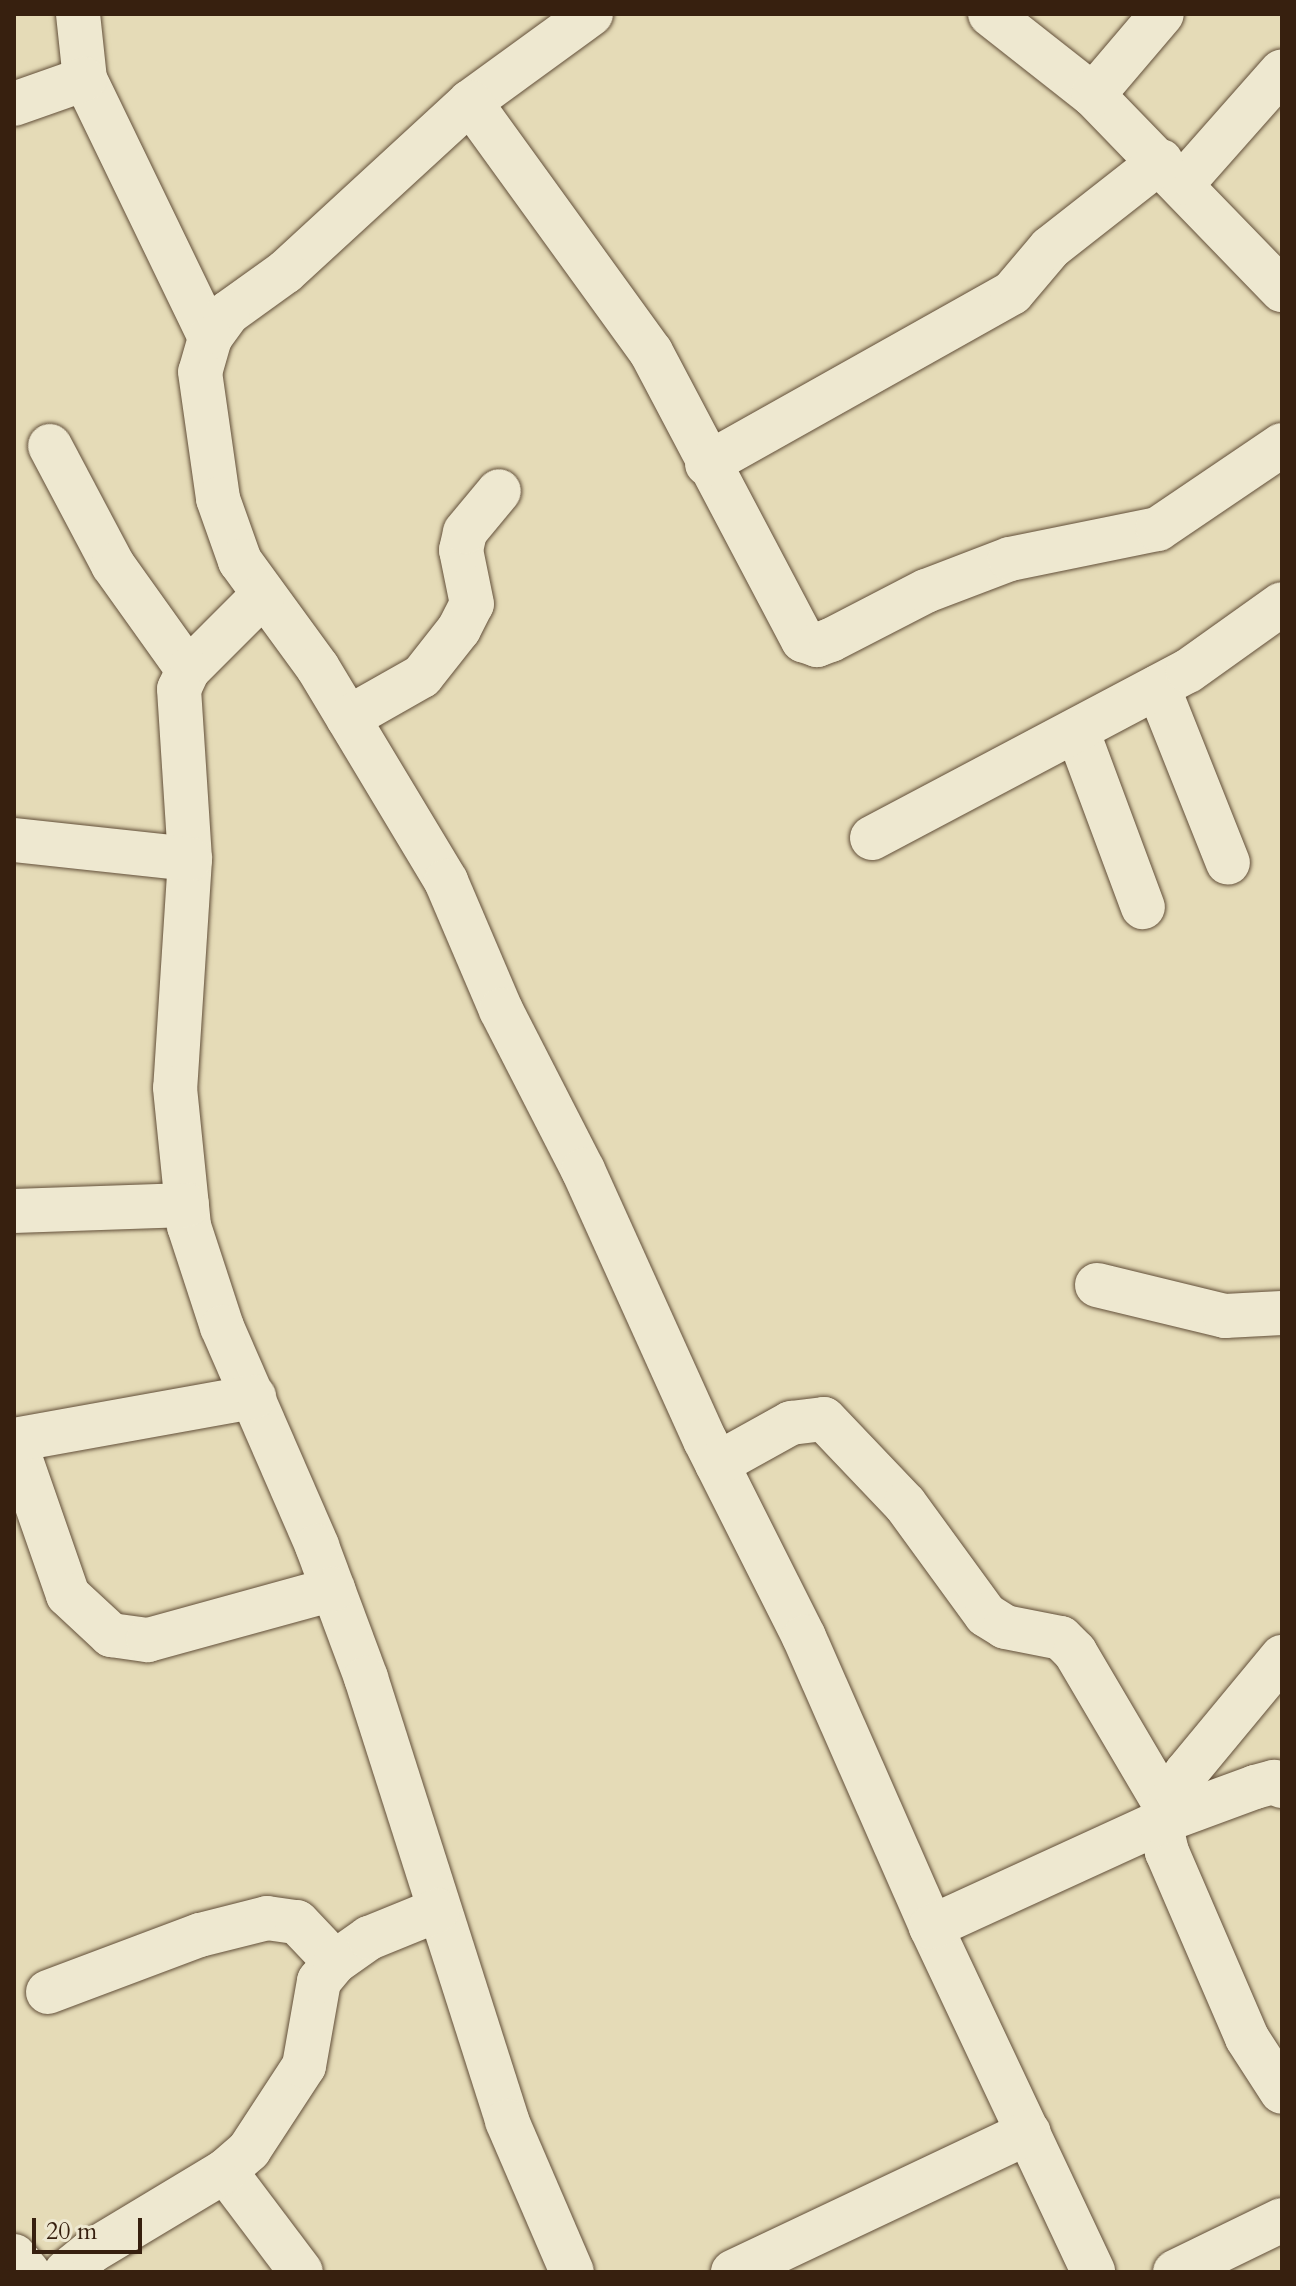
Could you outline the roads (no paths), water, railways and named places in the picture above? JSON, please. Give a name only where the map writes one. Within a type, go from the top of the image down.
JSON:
[{"type":"street","points":[[78,14],[85,79],[210,338]]},
{"type":"street","points":[[591,14],[470,102],[296,263],[228,313],[210,338],[200,372],[218,499],[240,561],[348,718],[446,881],[501,1010],[583,1170],[717,1464],[804,1637],[931,1927],[1093,2272]]},
{"type":"street","points":[[990,14],[1093,95],[1280,282]]},
{"type":"street","points":[[1093,95],[1162,14]]},
{"type":"street","points":[[707,464],[1012,293],[1050,248],[1172,172],[1282,71]]},
{"type":"street","points":[[14,104],[85,79]]},
{"type":"street","points":[[470,102],[651,352],[793,629],[817,645],[926,591],[1010,559],[1158,529],[1282,445]]},
{"type":"street","points":[[50,446],[113,565],[188,670]]},
{"type":"street","points":[[348,718],[422,676],[459,629],[472,604],[461,550],[465,532],[499,491]]},
{"type":"street","points":[[263,595],[188,670],[179,689],[177,713],[190,859],[175,1088],[187,1205],[222,1327],[333,1589],[507,2121],[572,2272]]},
{"type":"street","points":[[872,838],[1158,687],[1224,649],[1282,604]]},
{"type":"street","points":[[1158,687],[1228,863]]},
{"type":"street","points":[[1077,730],[1143,907]]},
{"type":"street","points":[[14,840],[190,859]]},
{"type":"street","points":[[14,1211],[187,1205]]},
{"type":"street","points":[[1097,1285],[1225,1316],[1282,1313]]},
{"type":"street","points":[[254,1397],[14,1440],[68,1595],[111,1635],[148,1640],[333,1589]]},
{"type":"street","points":[[717,1464],[791,1423],[824,1419],[905,1504],[986,1615],[1005,1627],[1061,1638],[1075,1652],[1163,1814],[1167,1852],[1247,2038],[1282,2092]]},
{"type":"street","points":[[1163,1814],[1203,1751],[1282,1657]]},
{"type":"street","points":[[931,1927],[1163,1814],[1274,1782],[1282,1786]]},
{"type":"street","points":[[66,2272],[92,2251],[225,2171],[249,2150],[304,2066],[319,1981],[335,1962],[369,1938],[438,1910]]},
{"type":"street","points":[[48,1992],[200,1935],[267,1918],[297,1922],[335,1962]]},
{"type":"street","points":[[733,2272],[1029,2132]]},
{"type":"street","points":[[225,2171],[301,2272]]},
{"type":"street","points":[[1175,2272],[1282,2220]]},
{"type":"street","points":[[14,2256],[28,2272]]}]
